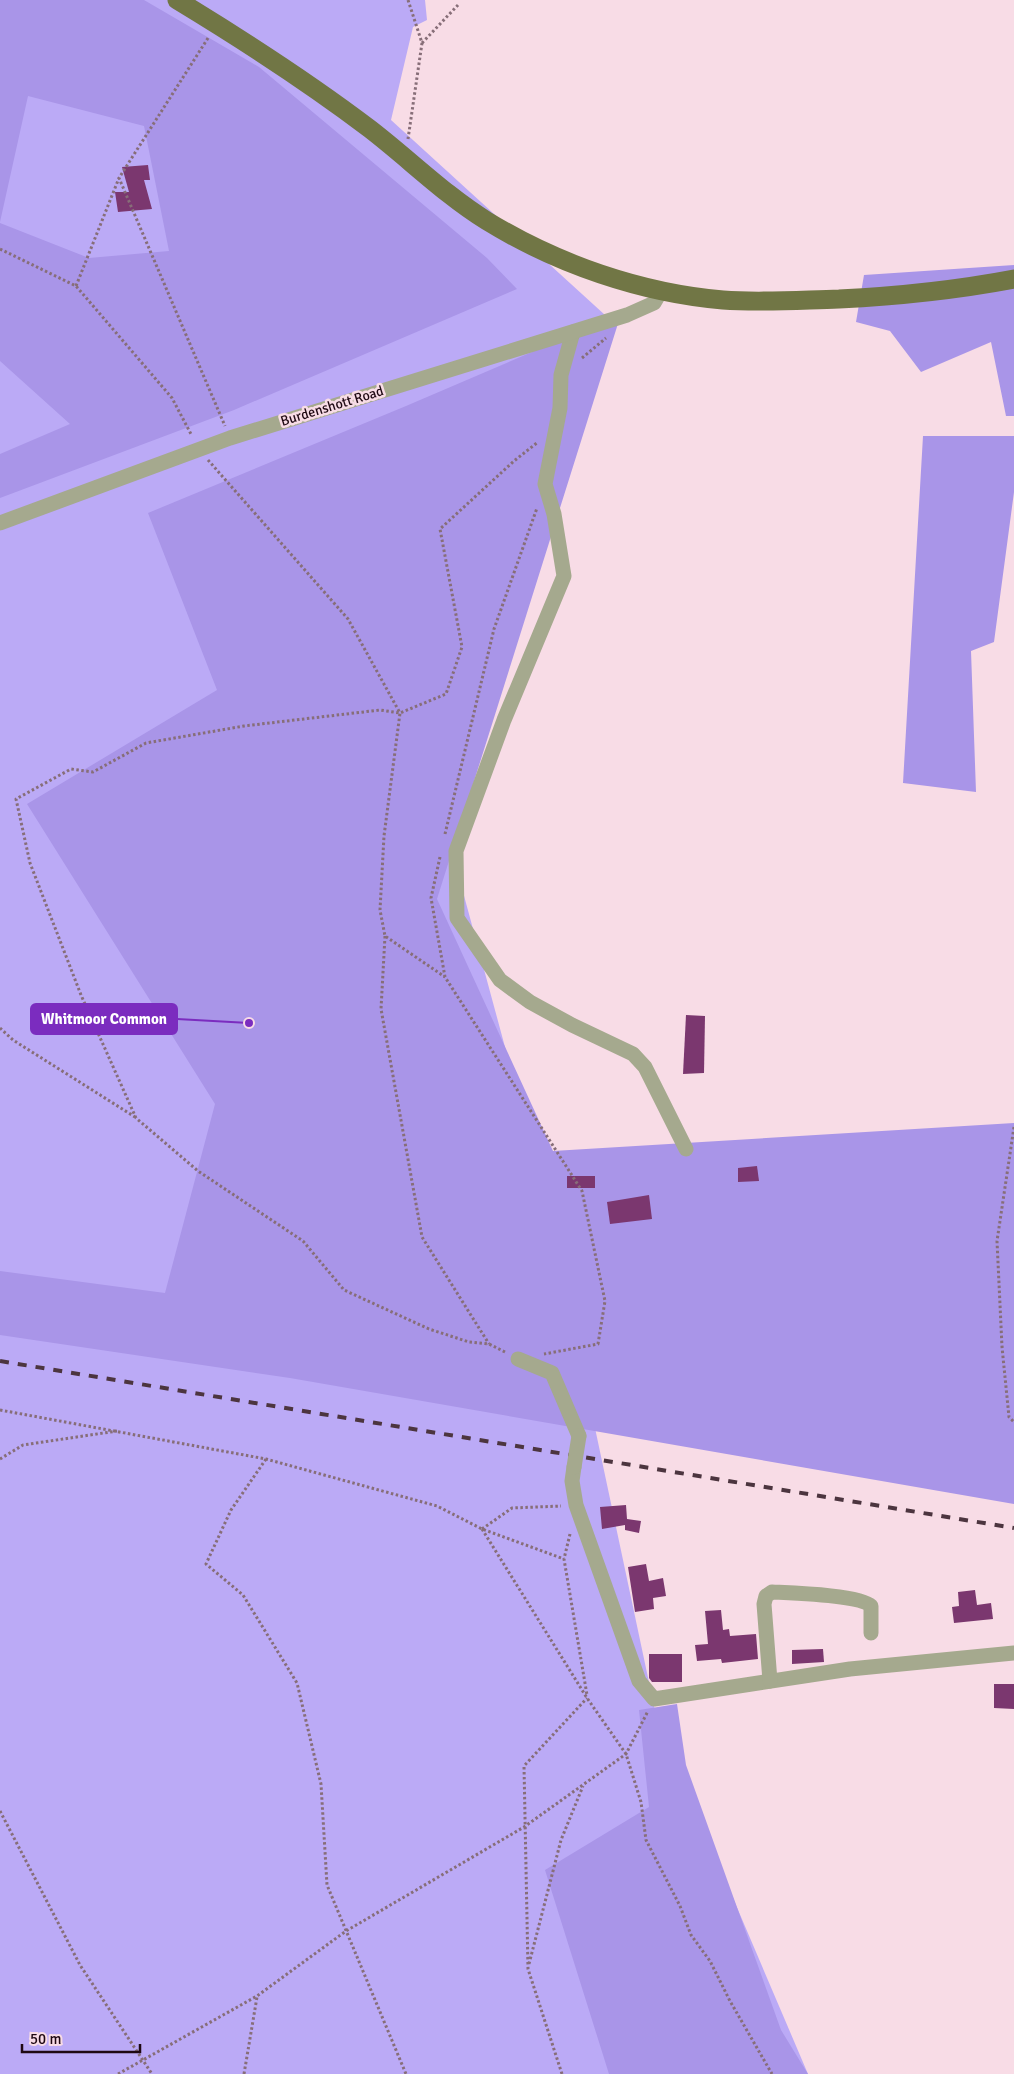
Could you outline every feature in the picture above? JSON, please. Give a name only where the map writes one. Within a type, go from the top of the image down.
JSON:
[{"type":"main road","points":[[177,0],[292,73],[406,157],[486,221],[518,238],[581,266],[661,291],[725,300],[782,301],[878,297],[956,290],[1014,279]]},
{"type":"street","name":"Burdenshott Road","points":[[0,523],[230,438],[642,309],[654,303],[661,291]]},
{"type":"street","points":[[572,332],[561,375],[560,408],[545,484],[554,514],[564,576],[504,720],[456,851],[458,918],[500,980],[530,1002],[572,1025],[633,1054],[645,1067],[686,1149]]},
{"type":"street","points":[[518,1359],[552,1373],[579,1436],[572,1480],[576,1505],[639,1681],[654,1699],[850,1669],[1014,1653]]},
{"type":"street","points":[[770,1681],[764,1604],[766,1596],[772,1592],[849,1598],[867,1602],[871,1606],[871,1632]]},
{"type":"path","points":[[406,157],[422,43],[408,0]]},
{"type":"path","points":[[422,43],[458,5]]},
{"type":"path","points":[[76,286],[119,178],[217,24]]},
{"type":"path","points":[[119,178],[230,438]]},
{"type":"path","points":[[0,249],[76,286],[172,398],[200,450],[348,620],[400,713],[384,836],[380,910],[384,936],[381,1009],[422,1237],[489,1344]]},
{"type":"path","points":[[561,375],[612,333]]},
{"type":"path","points":[[136,1118],[81,995],[30,863],[16,799],[71,769],[93,772],[146,743],[273,722],[380,710],[400,713],[446,694],[462,647],[440,529],[514,461],[556,428]]},
{"type":"path","points":[[444,836],[494,629],[545,484]]},
{"type":"path","points":[[0,1028],[13,1040],[136,1118],[198,1171],[303,1241],[344,1290],[429,1329],[469,1342],[489,1344],[518,1359],[598,1344],[605,1301],[582,1191],[446,977],[432,898],[441,853]]},
{"type":"path","points":[[384,936],[446,977]]},
{"type":"path","points":[[1014,1127],[997,1241],[1002,1347],[1009,1417],[1014,1422]]},
{"type":"path","points":[[0,1410],[120,1430],[266,1459],[437,1506],[482,1528],[564,1559]]},
{"type":"path","points":[[0,1459],[23,1445],[120,1430]]},
{"type":"path","points":[[266,1459],[231,1510],[206,1564],[243,1595],[297,1683],[321,1784],[327,1885],[406,2074]]},
{"type":"path","points":[[482,1528],[512,1508],[576,1505]]},
{"type":"path","points":[[482,1528],[587,1698],[626,1754],[641,1802],[646,1840],[680,1906],[691,1936],[710,1961],[730,2001],[772,2074]]},
{"type":"path","points":[[570,1532],[564,1559],[587,1698]]},
{"type":"path","points":[[562,2074],[528,1970],[524,1766],[587,1698]]},
{"type":"path","points":[[118,2074],[143,2062],[257,1996],[346,1931],[524,1827],[626,1754],[654,1699]]},
{"type":"path","points":[[528,1970],[562,1840],[584,1784]]},
{"type":"path","points":[[0,1811],[80,1965],[152,2074]]},
{"type":"path","points":[[244,2074],[257,1996]]},
{"type":"shaded area","points":[[0,0],[425,0],[427,20],[413,27],[391,120],[605,315],[450,844],[547,1202],[657,1720],[808,2074],[0,2074]]},
{"type":"shaded area","points":[[0,0],[144,0],[259,67],[487,258],[517,289],[234,410],[0,498],[0,454],[70,424],[0,361],[0,223],[89,258],[169,251],[144,126],[28,96],[0,222]]},
{"type":"shaded area","points":[[1014,265],[1014,416],[1006,416],[991,342],[921,372],[890,331],[856,322],[864,275]]},
{"type":"shaded area","points":[[621,314],[437,899],[553,1151],[1014,1123],[1014,1504],[290,1378],[0,1335],[0,1271],[165,1293],[215,1104],[27,804],[217,690],[148,513]]},
{"type":"shaded area","points":[[923,436],[1014,436],[1014,492],[994,642],[971,651],[976,792],[903,783]]},
{"type":"shaded area","points":[[677,1704],[686,1765],[781,2030],[808,2074],[609,2074],[545,1870],[649,1807],[639,1710]]},
{"type":"building","points":[[148,165],[150,180],[144,180],[152,209],[118,212],[115,192],[129,192],[122,167]]},
{"type":"building","points":[[686,1015],[705,1016],[704,1073],[683,1074]]},
{"type":"building","points":[[757,1166],[759,1181],[738,1182],[738,1168]]},
{"type":"building","points":[[567,1176],[595,1176],[595,1188],[567,1188]]},
{"type":"building","points":[[649,1195],[652,1219],[610,1224],[607,1202]]},
{"type":"building","points":[[626,1505],[627,1519],[641,1521],[639,1533],[625,1530],[625,1525],[602,1529],[600,1507]]},
{"type":"building","points":[[646,1564],[649,1581],[663,1578],[666,1596],[653,1598],[654,1609],[635,1612],[628,1567]]},
{"type":"building","points":[[975,1590],[977,1605],[991,1603],[993,1619],[954,1623],[952,1607],[959,1606],[958,1592]]},
{"type":"building","points":[[721,1610],[723,1630],[729,1629],[730,1636],[756,1634],[758,1659],[722,1663],[721,1659],[697,1661],[695,1645],[708,1644],[705,1611]]},
{"type":"building","points":[[823,1649],[824,1662],[792,1664],[792,1650]]},
{"type":"building","points":[[649,1654],[682,1654],[682,1682],[652,1682],[649,1678]]},
{"type":"building","points":[[994,1684],[1014,1684],[1014,1709],[994,1708]]},
{"type":"railway","points":[[0,1361],[1014,1528]]},
{"type":"place","name":"Whitmoor Common","points":[[249,1023]]}]
